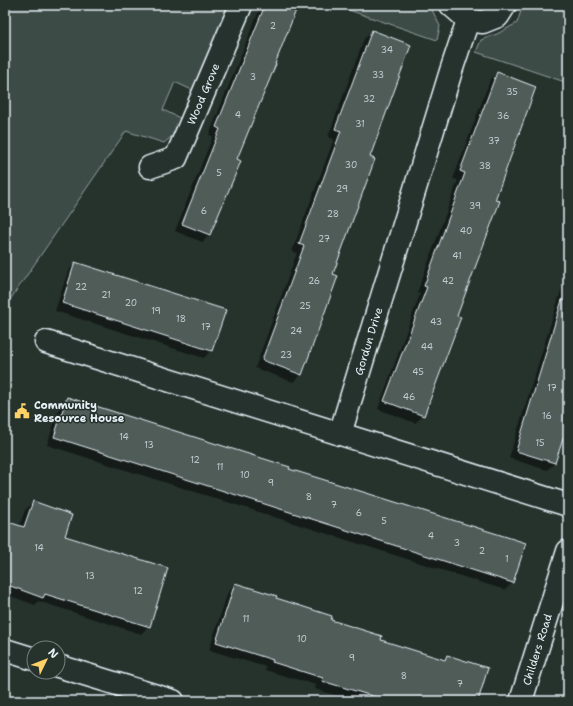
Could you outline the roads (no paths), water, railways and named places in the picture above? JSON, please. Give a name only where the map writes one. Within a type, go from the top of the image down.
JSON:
[{"type":"street","name":"Wood Grove","points":[[150,167],[176,158],[241,5]]},
{"type":"street","points":[[452,5],[468,20],[483,22],[498,16],[505,5]]},
{"type":"street","name":"Gordun Drive","points":[[340,434],[468,20]]},
{"type":"street","points":[[46,342],[568,505]]},
{"type":"street","name":"Childers Road","points":[[521,701],[568,552]]},
{"type":"street","points":[[5,650],[26,657]]},
{"type":"street","points":[[66,668],[173,701]]},
{"type":"place","name":"Community Resource House","points":[[22,411]]}]
